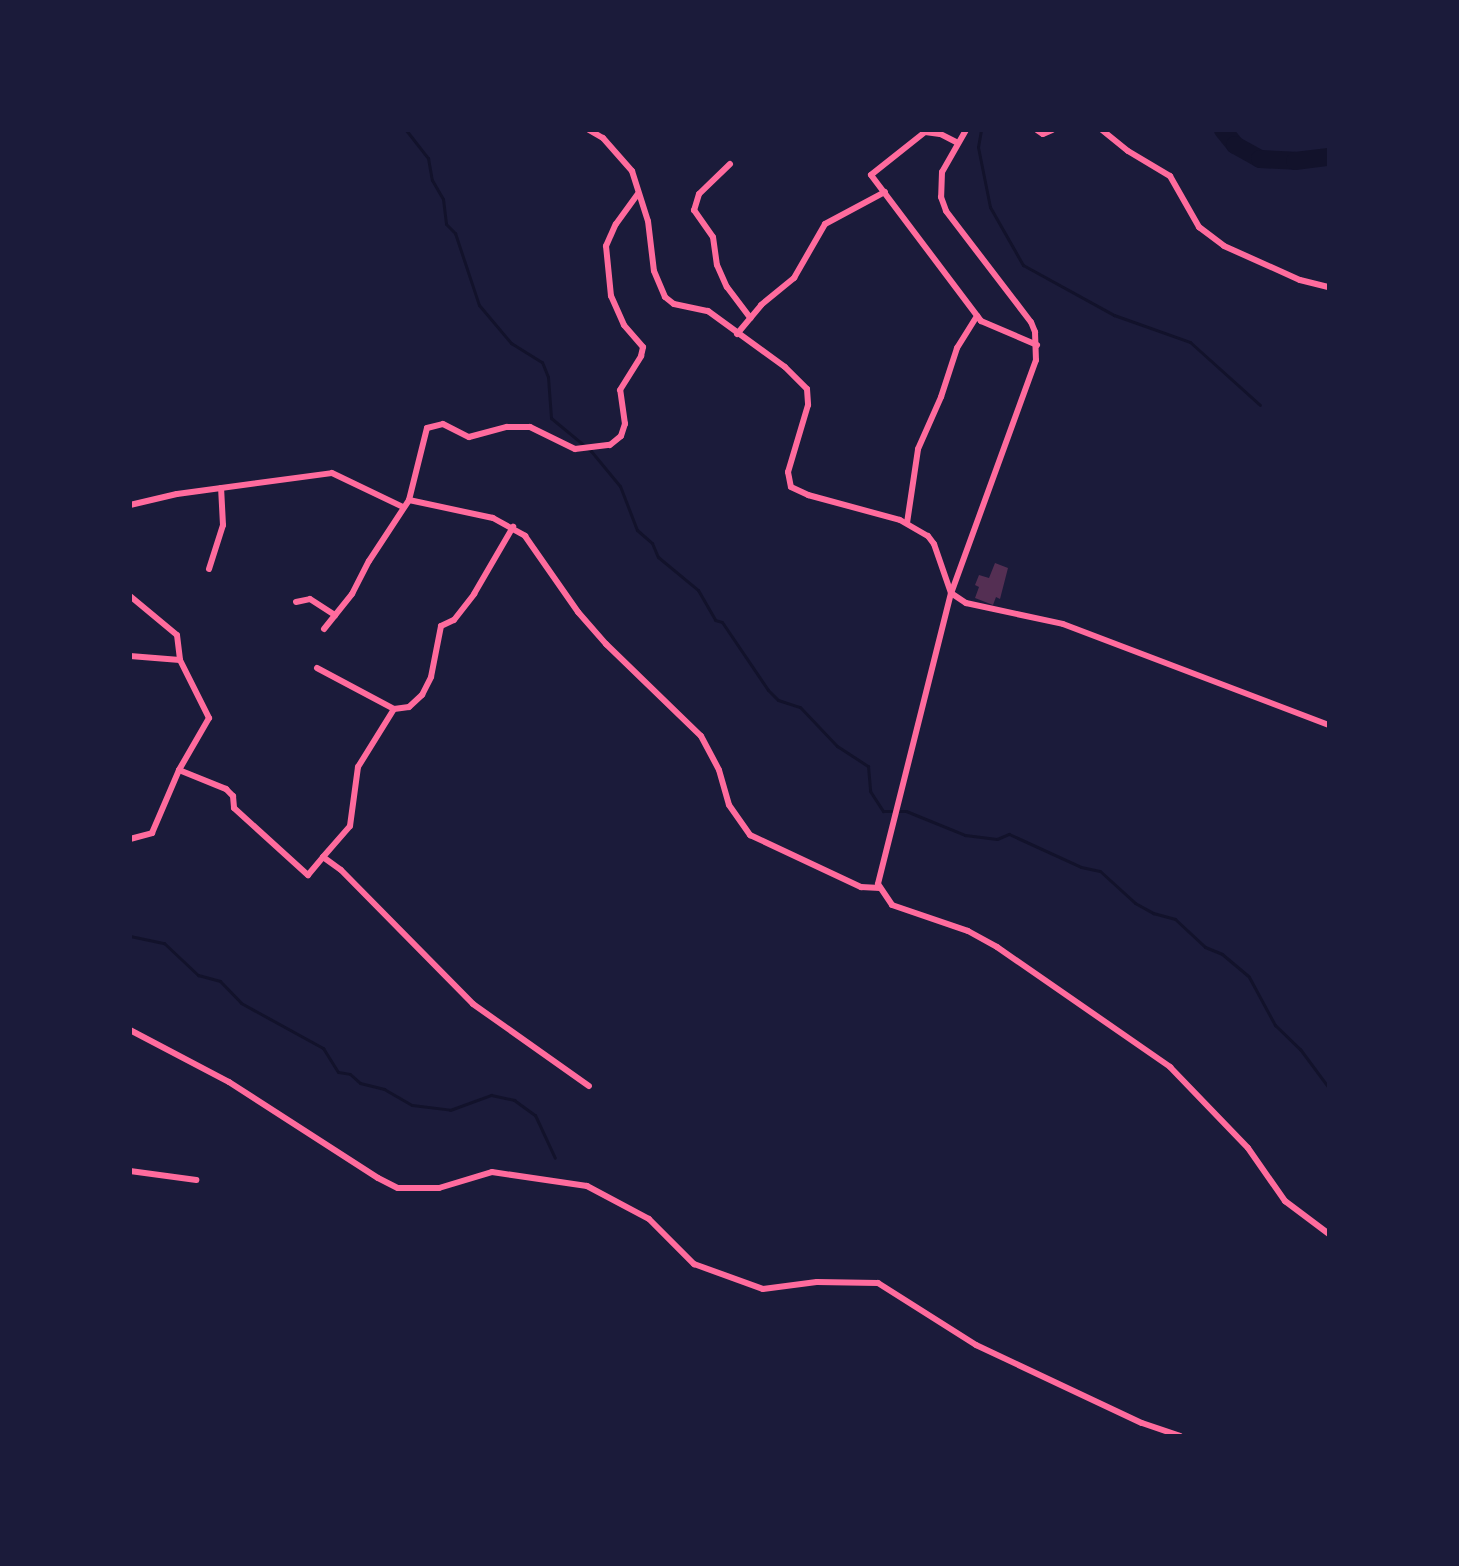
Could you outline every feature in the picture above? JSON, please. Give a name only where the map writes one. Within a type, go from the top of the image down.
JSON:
[{"type":"street","points":[[589,130],[603,138],[632,171],[648,221],[654,271],[665,297],[674,304],[708,311],[785,367],[807,389],[808,405],[788,472],[791,487],[808,495],[907,523],[934,544],[951,593],[982,609],[1063,624],[1329,725]]},
{"type":"street","points":[[603,138],[608,130]]},
{"type":"street","points":[[966,130],[947,159],[940,184],[946,211],[1031,322],[1037,345],[1031,379],[951,593],[880,872],[880,888],[897,908],[968,931],[997,947],[1138,1042],[1203,1099],[1248,1148],[1285,1201],[1329,1234]]},
{"type":"street","points":[[1037,130],[1043,134],[1052,130]]},
{"type":"street","points":[[1102,130],[1128,151],[1170,176],[1199,227],[1224,246],[1300,280],[1329,287]]},
{"type":"street","points":[[958,143],[932,131],[917,136],[871,175],[977,316],[989,327],[1037,345]]},
{"type":"street","points":[[730,164],[699,194],[694,210],[713,237],[717,265],[727,287],[750,318]]},
{"type":"street","points":[[737,334],[794,278],[825,224],[885,192]]},
{"type":"street","points":[[324,629],[352,594],[409,500],[418,473],[422,437],[431,426],[443,424],[469,437],[507,427],[530,427],[563,446],[581,449],[610,445],[624,430],[620,390],[643,352],[642,343],[617,311],[605,262],[611,234],[638,194]]},
{"type":"street","points":[[907,523],[918,449],[941,397],[957,348],[977,316]]},
{"type":"street","points":[[130,505],[221,488],[332,473],[403,507]]},
{"type":"street","points":[[209,569],[223,525],[221,488]]},
{"type":"street","points":[[409,500],[493,518],[513,527],[534,544],[578,612],[606,644],[701,736],[719,770],[729,805],[750,835],[861,887],[880,888]]},
{"type":"street","points":[[317,668],[394,709],[409,707],[422,695],[431,677],[441,626],[454,620],[474,594],[513,527]]},
{"type":"street","points":[[130,609],[133,599],[177,635],[180,660],[209,718],[179,770],[152,833],[130,839]]},
{"type":"street","points":[[296,602],[310,599],[335,615]]},
{"type":"street","points":[[130,656],[180,660]]},
{"type":"street","points":[[179,770],[226,789],[233,796],[234,808],[308,875],[350,826],[358,767],[394,709]]},
{"type":"street","points":[[323,857],[341,870],[473,1004],[589,1086]]},
{"type":"street","points":[[130,1030],[229,1082],[398,1188],[439,1188],[492,1172],[587,1186],[649,1219],[694,1264],[763,1289],[817,1282],[878,1283],[976,1345],[1142,1423],[1180,1436]]},
{"type":"street","points":[[130,1171],[196,1180]]},
{"type":"building","points":[[995,563],[1008,568],[1000,599],[996,597],[993,605],[975,598],[979,587],[975,585],[979,575],[989,578]]},
{"type":"waterway","points":[[406,130],[428,158],[432,180],[443,199],[446,224],[455,233],[479,305],[511,343],[542,362],[548,377],[551,418],[591,451],[620,486],[637,530],[652,543],[658,557],[698,590],[715,620],[722,622],[768,690],[778,700],[800,707],[837,746],[868,766],[870,791],[883,811],[906,811],[965,835],[997,839],[1009,834],[1081,867],[1100,871],[1135,903],[1153,913],[1175,919],[1205,947],[1222,954],[1249,977],[1275,1025],[1300,1049],[1329,1088]]},
{"type":"waterway","points":[[981,130],[978,147],[990,207],[1023,265],[1114,315],[1190,342],[1260,405]]},
{"type":"waterway","points":[[1223,130],[1235,145],[1260,159],[1295,161],[1329,157]]},
{"type":"waterway","points":[[130,936],[164,943],[198,975],[220,981],[241,1003],[323,1048],[338,1072],[350,1074],[360,1083],[384,1089],[412,1105],[450,1110],[491,1095],[514,1100],[535,1115],[555,1158]]}]
